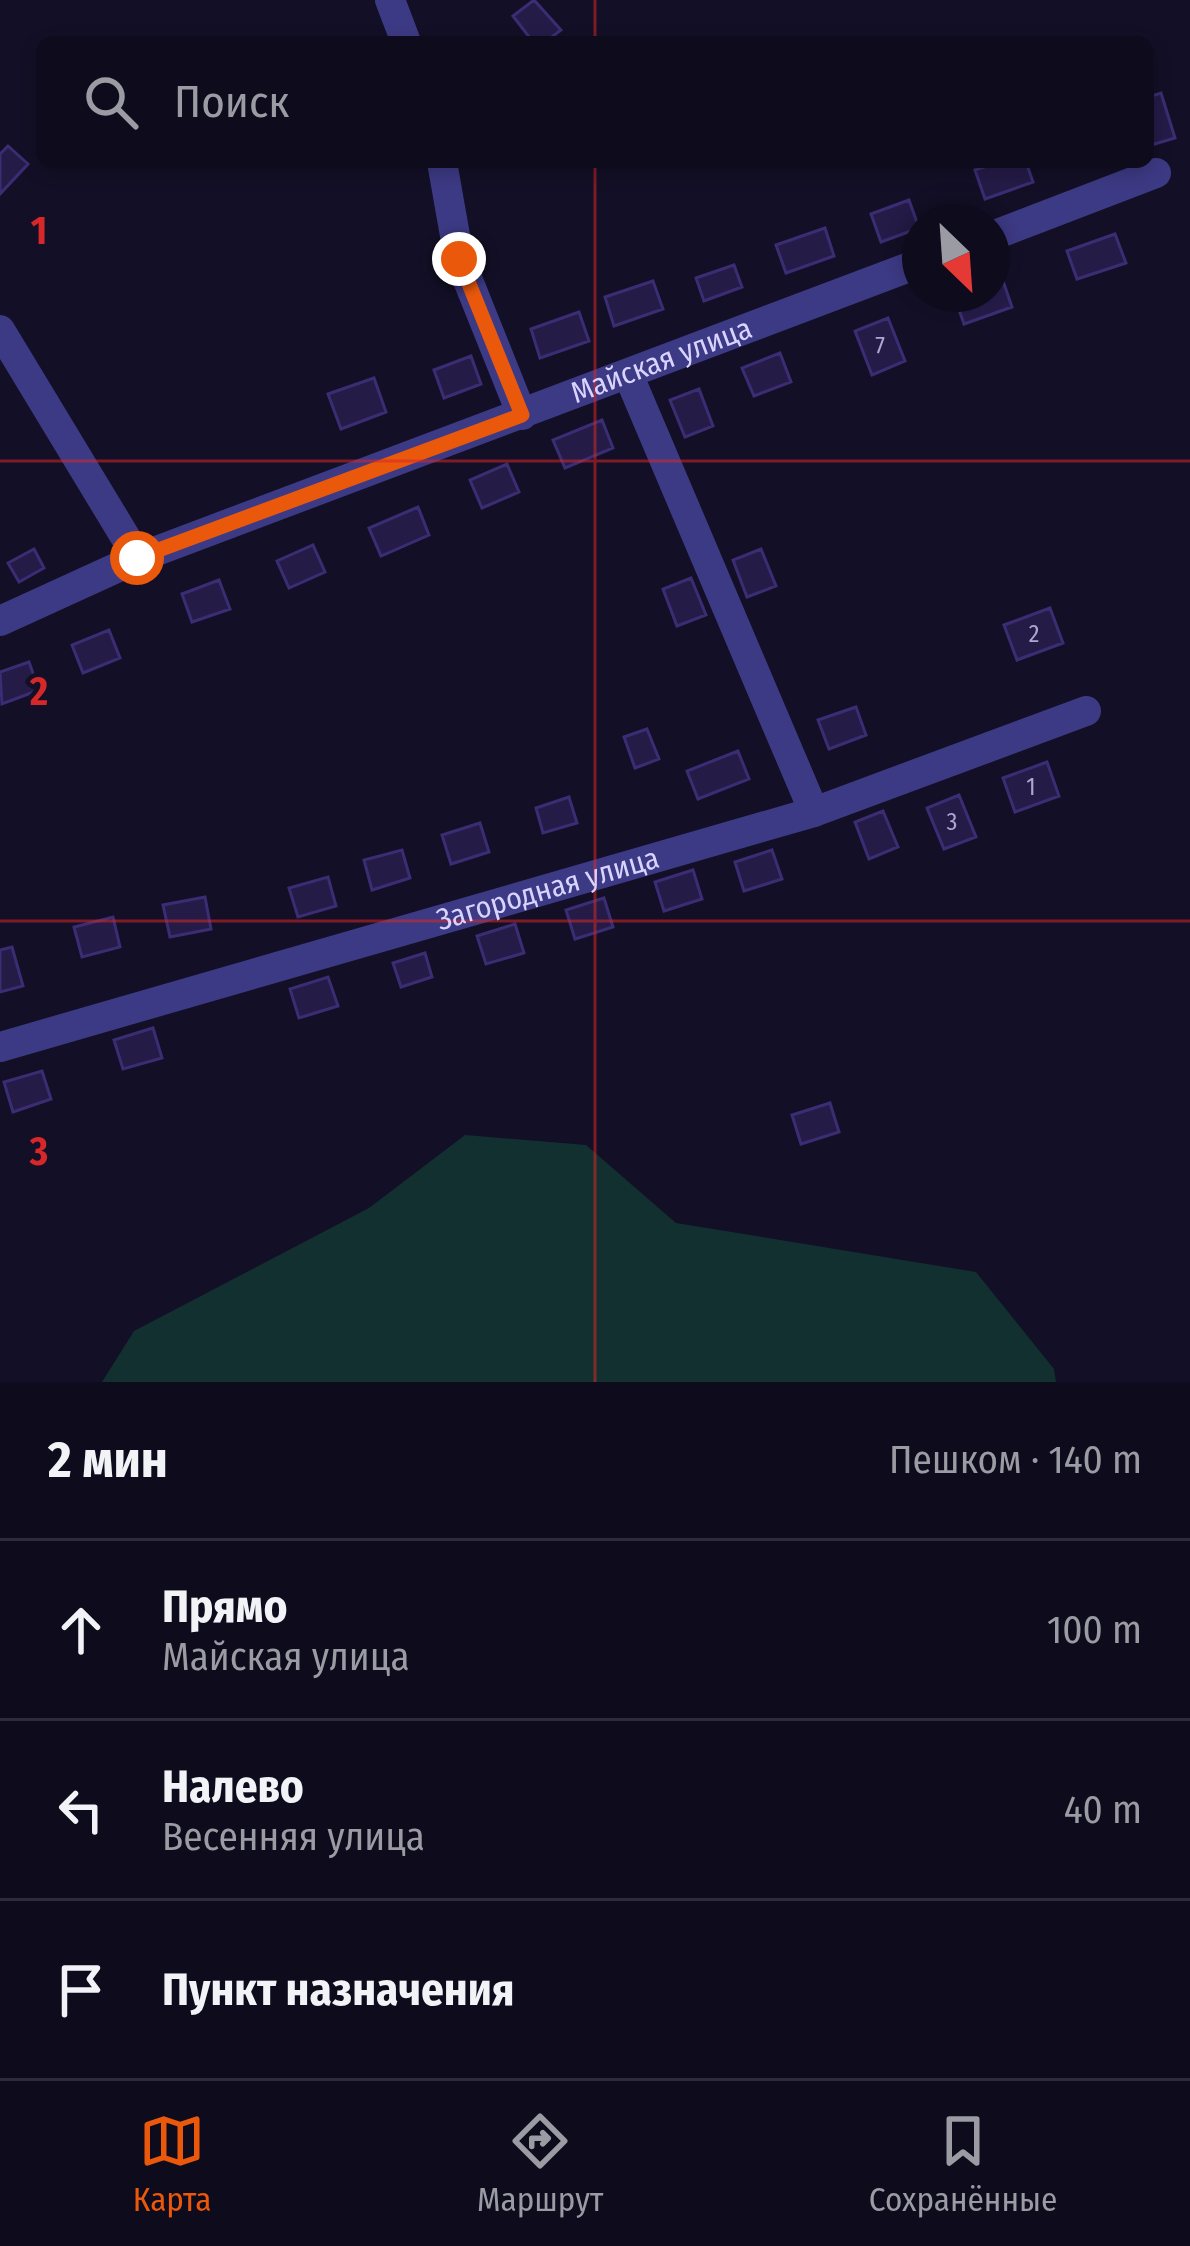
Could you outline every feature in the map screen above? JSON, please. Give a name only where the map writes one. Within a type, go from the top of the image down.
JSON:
[{"type":"street","points":[[390,0],[404,36]]},
{"type":"street","points":[[443,168],[459,259],[522,415]]},
{"type":"street","points":[[1010,229],[1156,173]]},
{"type":"street","name":"Майская улица","points":[[0,621],[137,558],[902,270]]},
{"type":"street","points":[[0,330],[137,558]]},
{"type":"street","points":[[628,374],[814,812]]},
{"type":"street","name":"Загородная улица","points":[[0,1047],[814,812],[1086,711]]},
{"type":"green space","points":[[465,1135],[586,1145],[676,1223],[976,1272],[1054,1369],[1056,1382],[102,1382],[134,1331],[369,1208]]},
{"type":"building","points":[[534,0],[561,30],[553,36],[528,36],[513,16]]},
{"type":"building","points":[[1161,93],[1175,138],[1154,144],[1154,95]]},
{"type":"building","points":[[8,146],[28,164],[0,194],[0,154]]},
{"type":"building","points":[[1028,168],[1033,182],[985,199],[975,170]]},
{"type":"building","points":[[909,200],[910,204],[902,204],[902,234],[881,242],[871,214]]},
{"type":"building","points":[[825,228],[834,256],[786,273],[776,245]]},
{"type":"building","points":[[1115,234],[1126,263],[1077,279],[1067,251]]},
{"type":"building","points":[[734,265],[742,287],[704,301],[696,278]]},
{"type":"building","points":[[653,281],[663,309],[614,326],[605,297]]},
{"type":"building","points":[[579,312],[589,341],[540,358],[531,329]]},
{"type":"building","points":[[960,312],[998,312],[964,324]]},
{"type":"building","points":[[888,318],[905,361],[872,375],[855,331]]},
{"type":"building","points":[[780,353],[791,382],[754,396],[742,368]]},
{"type":"building","points":[[471,356],[481,384],[444,398],[434,370]]},
{"type":"building","points":[[374,378],[386,412],[341,429],[328,394]]},
{"type":"building","points":[[699,389],[713,426],[685,437],[670,400]]},
{"type":"building","points":[[602,420],[613,448],[565,468],[553,440]]},
{"type":"building","points":[[507,464],[519,492],[482,508],[470,480]]},
{"type":"building","points":[[418,507],[429,535],[381,556],[369,528]]},
{"type":"building","points":[[313,545],[325,572],[289,588],[277,561]]},
{"type":"building","points":[[34,549],[44,568],[19,582],[8,563]]},
{"type":"building","points":[[761,549],[776,586],[747,597],[733,560]]},
{"type":"building","points":[[691,578],[706,615],[677,626],[663,589]]},
{"type":"building","points":[[219,580],[230,609],[192,622],[182,594]]},
{"type":"building","points":[[1050,608],[1063,643],[1017,660],[1004,625]]},
{"type":"building","points":[[109,630],[120,658],[83,673],[72,645]]},
{"type":"building","points":[[29,662],[39,690],[2,704],[0,672]]},
{"type":"building","points":[[856,707],[866,735],[829,749],[818,720]]},
{"type":"building","points":[[647,729],[659,759],[635,768],[624,737]]},
{"type":"building","points":[[738,751],[749,779],[698,799],[687,771]]},
{"type":"building","points":[[1047,762],[1059,796],[1015,812],[1003,778]]},
{"type":"building","points":[[959,795],[976,837],[944,849],[927,808]]},
{"type":"building","points":[[569,797],[577,823],[543,833],[536,808]]},
{"type":"building","points":[[883,811],[898,847],[869,859],[855,822]]},
{"type":"building","points":[[480,823],[489,852],[451,864],[442,835]]},
{"type":"building","points":[[402,850],[410,878],[372,890],[364,860]]},
{"type":"building","points":[[772,850],[782,879],[744,891],[735,862]]},
{"type":"building","points":[[693,870],[702,899],[664,911],[655,882]]},
{"type":"building","points":[[328,877],[336,906],[298,917],[289,888]]},
{"type":"building","points":[[205,897],[211,929],[170,937],[163,905]]},
{"type":"building","points":[[604,898],[613,927],[575,939],[566,910]]},
{"type":"building","points":[[113,917],[120,947],[82,957],[74,927]]},
{"type":"building","points":[[515,924],[524,953],[486,964],[477,936]]},
{"type":"building","points":[[12,947],[23,986],[0,992],[0,950]]},
{"type":"building","points":[[425,953],[432,977],[401,987],[393,963]]},
{"type":"building","points":[[328,977],[338,1006],[299,1018],[290,989]]},
{"type":"building","points":[[153,1028],[162,1058],[123,1069],[114,1040]]},
{"type":"building","points":[[42,1071],[51,1099],[13,1112],[4,1082]]},
{"type":"building","points":[[830,1103],[839,1132],[801,1144],[792,1115]]},
{"type":"route","points":[[137,558],[522,415],[459,259]]}]
